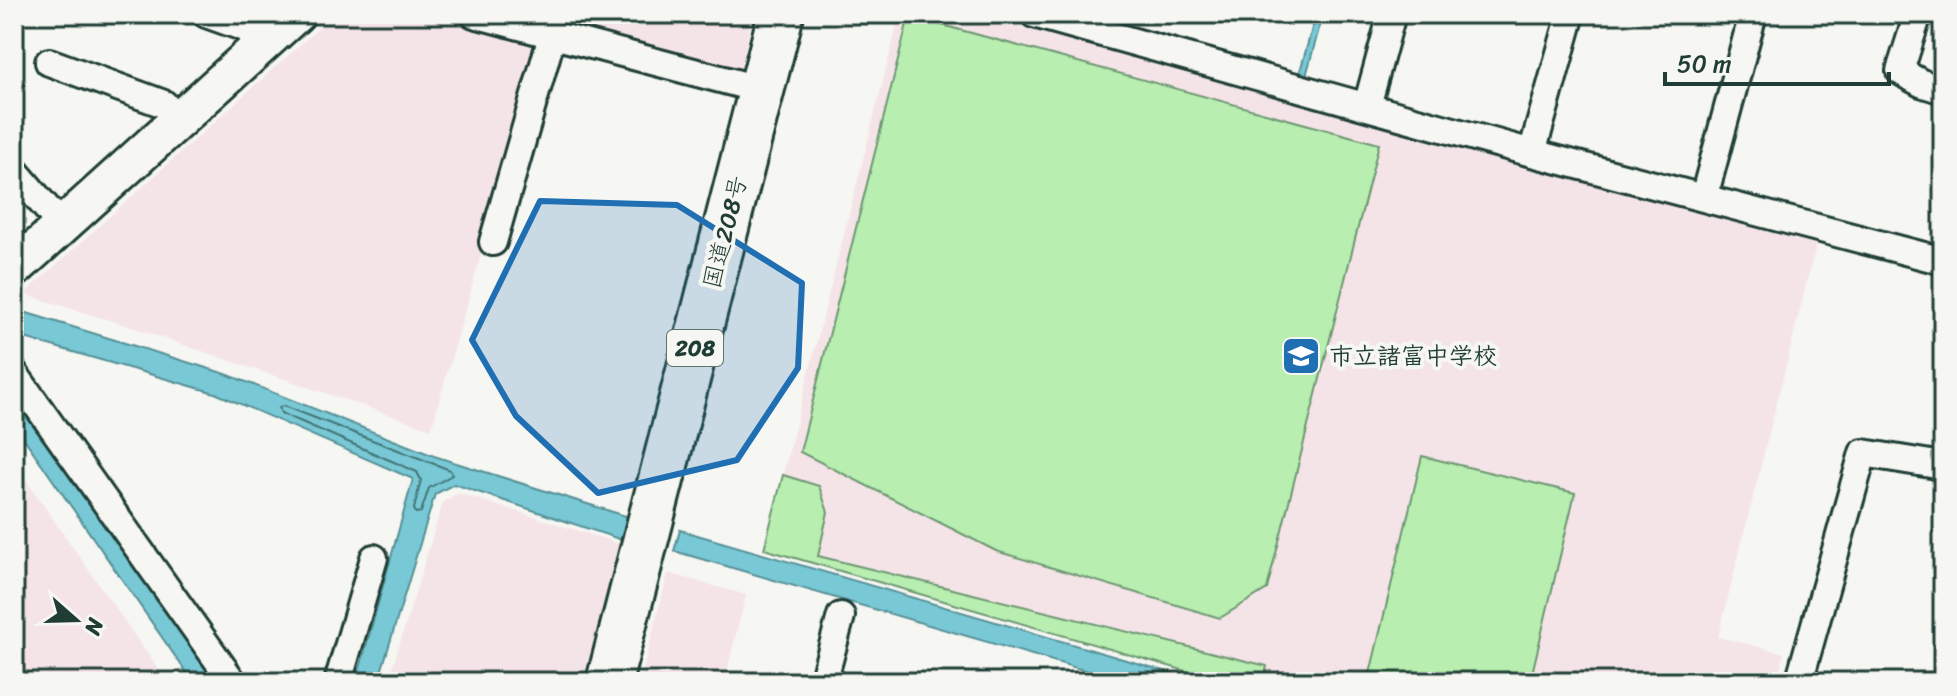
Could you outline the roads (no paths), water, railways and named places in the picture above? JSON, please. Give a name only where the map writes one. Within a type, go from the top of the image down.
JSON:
[{"type":"highway","name":"国道208号","points":[[609,682],[781,14]]},
{"type":"street","points":[[206,14],[248,29],[260,47]]},
{"type":"street","points":[[14,269],[296,14]]},
{"type":"street","points":[[474,14],[762,90]]},
{"type":"street","points":[[1034,14],[1532,153],[1943,261]]},
{"type":"street","points":[[1367,106],[1392,14]]},
{"type":"street","points":[[1532,153],[1571,14]]},
{"type":"street","points":[[1704,197],[1753,14]]},
{"type":"street","points":[[1918,14],[1900,71],[1921,83],[1943,90]]},
{"type":"street","points":[[493,242],[552,36]]},
{"type":"street","points":[[49,62],[164,104],[178,121]]},
{"type":"street","points":[[14,170],[62,226]]},
{"type":"street","points":[[14,373],[233,682]]},
{"type":"street","points":[[1799,682],[1863,453],[1943,466]]},
{"type":"street","points":[[338,682],[374,558]]},
{"type":"street","points":[[823,682],[841,616]]},
{"type":"water","points":[[1316,14],[1323,14],[1306,76],[1299,75]]},
{"type":"water","points":[[14,309],[226,374],[434,456],[632,518],[625,541],[454,484],[435,494],[378,682],[356,682],[413,479],[215,393],[14,335]]},
{"type":"water","points":[[14,393],[215,682],[193,682],[14,424]]},
{"type":"water","points":[[680,530],[1202,682],[1125,682],[674,551]]},
{"type":"place","name":"市立諸富中学校","points":[[1301,356]]}]
